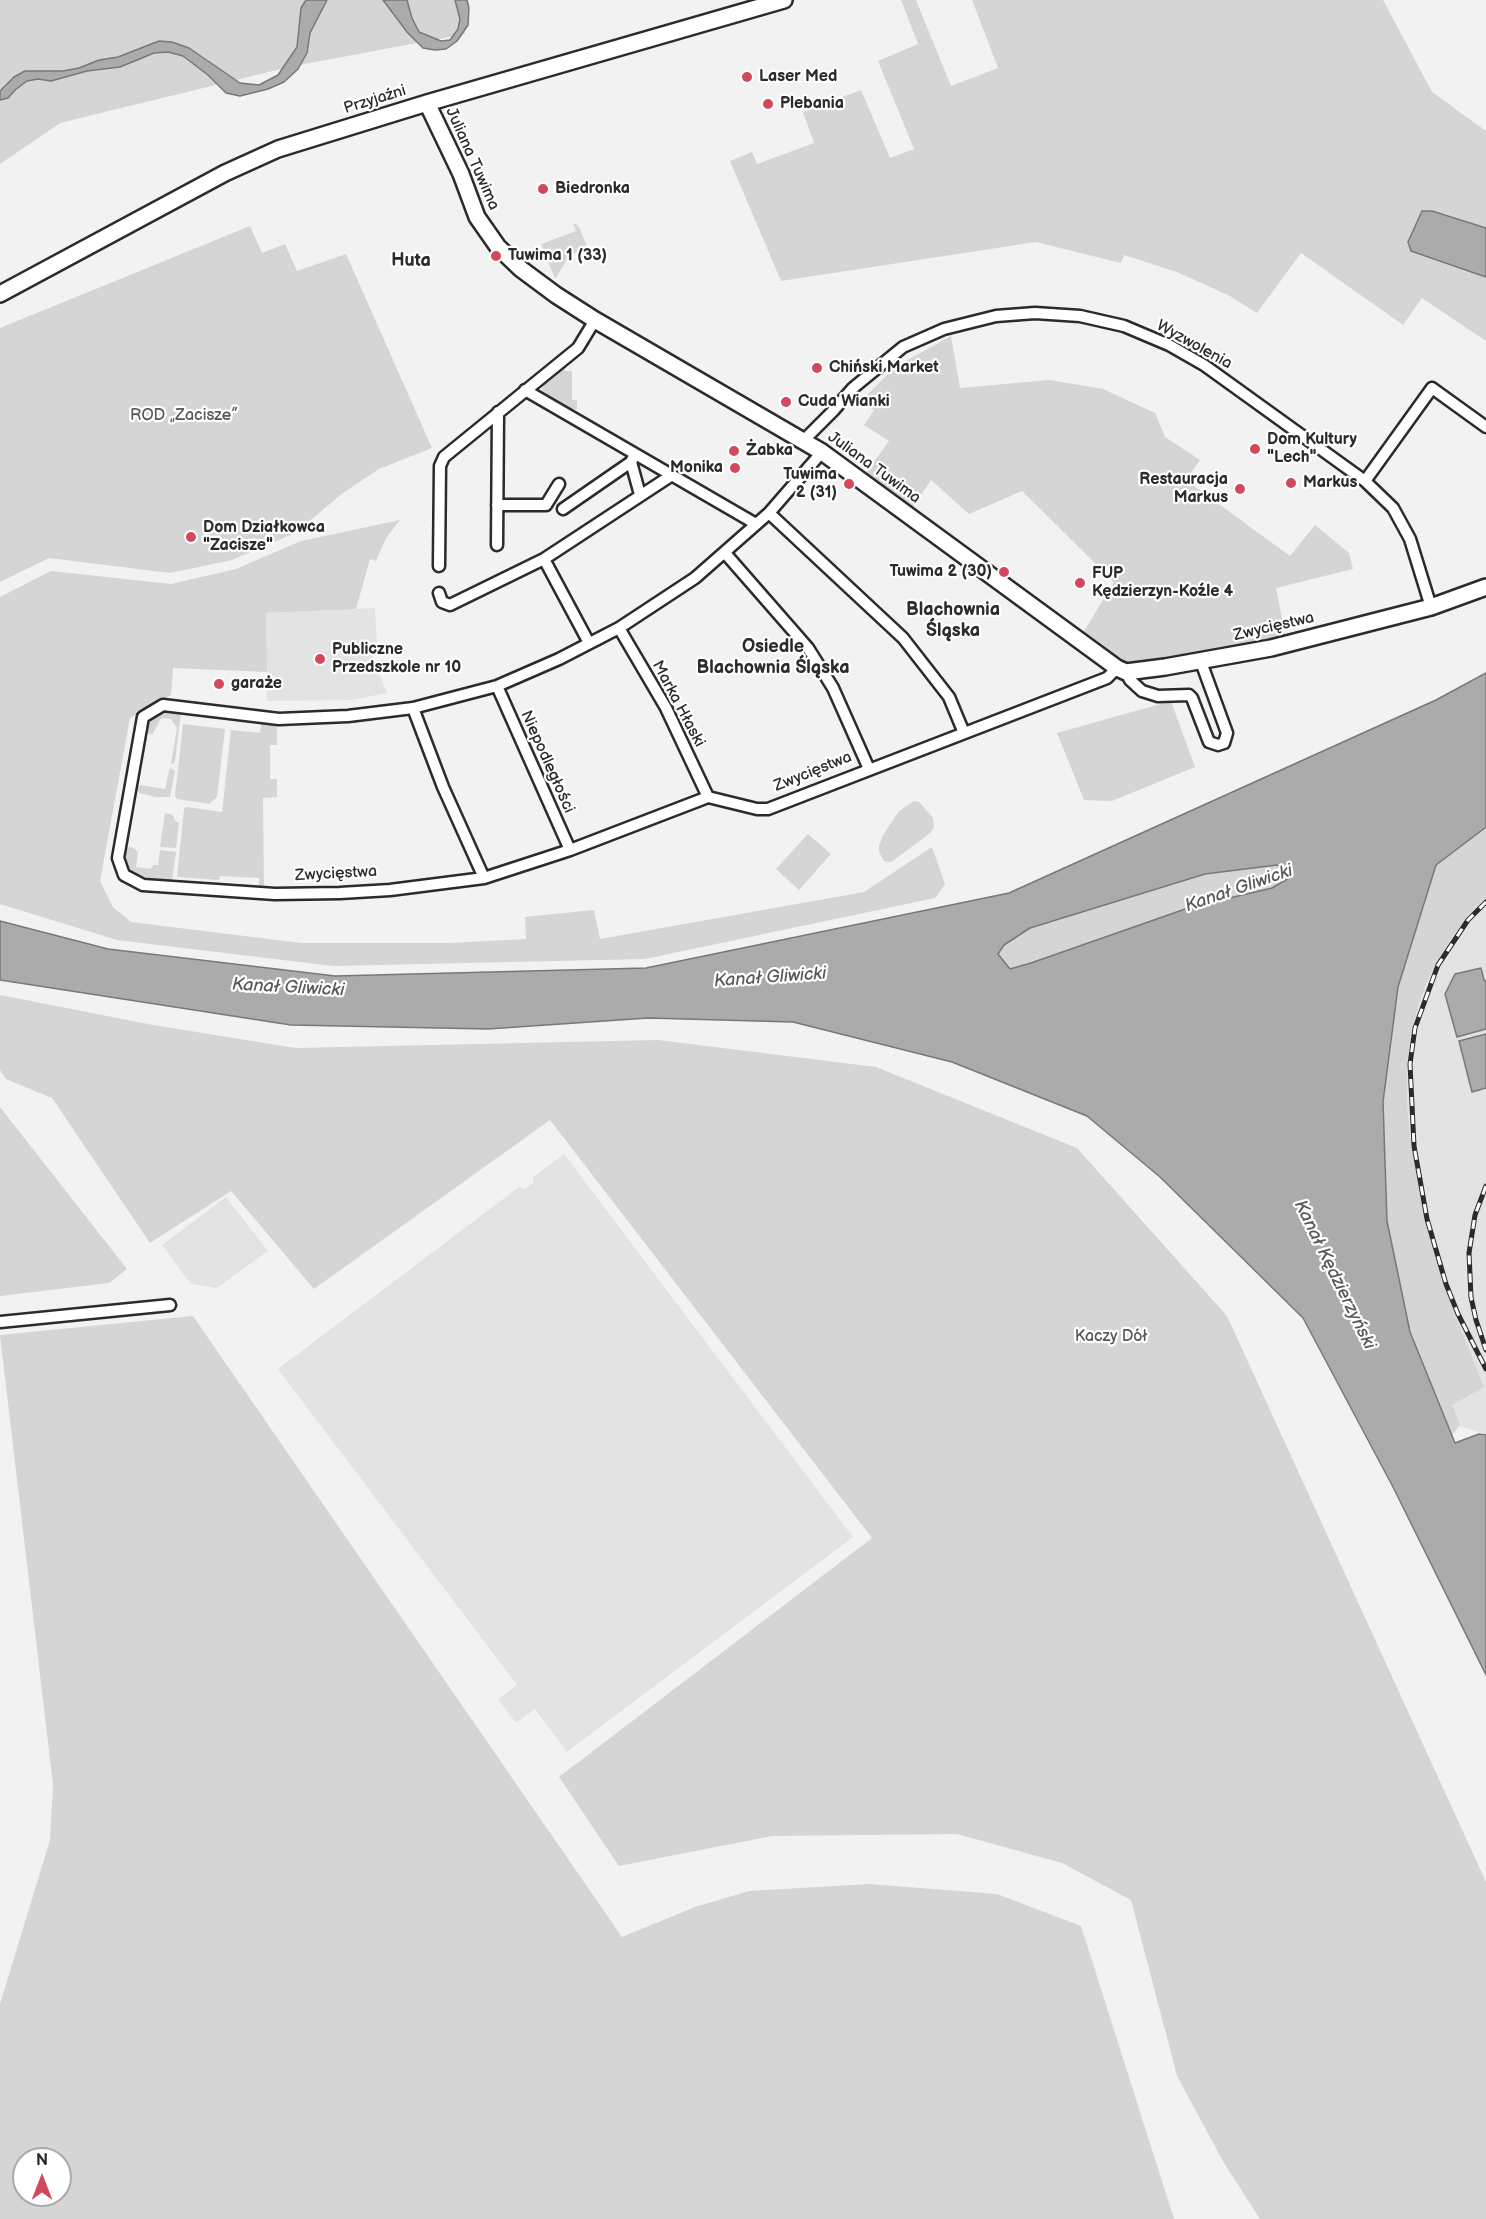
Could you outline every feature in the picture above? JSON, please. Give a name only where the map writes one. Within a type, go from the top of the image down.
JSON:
[{"type":"street","name":"Przyjaźni","points":[[0,294],[244,164],[302,141],[784,0]]},
{"type":"street","name":"Juliana Tuwima","points":[[427,103],[477,217],[498,247],[528,275],[595,320],[692,378],[804,440],[1122,670]]},
{"type":"street","name":"Wyzwolenia","points":[[804,440],[853,388],[903,347],[924,336],[958,324],[996,316],[1046,314],[1080,316],[1124,326],[1169,345],[1214,372],[1365,481],[1393,508],[1410,539],[1431,607]]},
{"type":"street","points":[[439,566],[440,466],[444,457],[578,348],[595,320]]},
{"type":"street","points":[[1365,481],[1432,388],[1486,427]]},
{"type":"street","points":[[525,390],[633,458],[672,475],[756,524]]},
{"type":"street","points":[[497,546],[498,412]]},
{"type":"street","points":[[484,878],[443,788],[413,708],[497,686],[559,659],[619,627],[695,578],[725,553],[769,513],[822,452]]},
{"type":"street","points":[[563,509],[598,479],[633,458]]},
{"type":"street","points":[[633,458],[641,495]]},
{"type":"street","points":[[439,593],[442,602],[450,604],[544,559],[672,475]]},
{"type":"street","points":[[497,505],[546,505],[559,484]]},
{"type":"street","points":[[769,513],[903,638],[949,697],[964,733]]},
{"type":"street","points":[[725,553],[808,648],[833,688],[868,769]]},
{"type":"street","points":[[544,559],[589,643]]},
{"type":"street","name":"Zwycięstwa","points":[[413,708],[348,716],[279,719],[163,705],[143,717],[118,858],[124,875],[143,885],[275,894],[390,890],[484,878],[570,850],[708,797],[757,809],[768,809],[1107,678],[1122,670],[1201,662],[1287,644],[1431,607],[1486,587]]},
{"type":"street","name":"Marka Hłaski","points":[[619,627],[666,708],[708,797]]},
{"type":"street","points":[[1122,670],[1142,691],[1158,696],[1189,695],[1209,742],[1218,745],[1227,739],[1227,733],[1201,662]]},
{"type":"street","name":"Niepodległości","points":[[497,686],[570,850]]},
{"type":"street","points":[[0,1322],[170,1305]]},
{"type":"shaded area","name":"Publiczne Przedszkole nr 10","points":[[375,608],[377,644],[369,648],[387,693],[351,700],[267,701],[266,613]]},
{"type":"shaded area","points":[[1486,885],[1486,1434],[1459,1426],[1449,1404],[1442,1289],[1411,1166],[1404,1061],[1411,1016],[1447,937]]},
{"type":"shaded area","points":[[564,1154],[853,1537],[567,1752],[535,1709],[516,1723],[498,1699],[517,1685],[278,1369],[519,1187],[525,1189],[533,1183],[533,1177]]},
{"type":"shaded area","points":[[226,1197],[268,1251],[217,1288],[191,1284],[162,1245]]},
{"type":"green space","points":[[0,0],[462,0],[465,34],[289,67],[60,123],[0,164]]},
{"type":"green space","points":[[901,0],[916,0],[951,86],[998,68],[972,0],[1383,0],[1432,92],[1486,131],[1486,341],[1422,298],[1403,325],[1301,253],[1257,313],[1230,296],[1177,272],[1124,255],[1121,263],[1036,242],[781,281],[730,161],[752,152],[757,164],[814,143],[803,112],[861,90],[890,158],[914,149],[878,61],[918,44]]},
{"type":"green space","points":[[573,224],[576,224],[588,249],[587,253],[585,257],[581,251],[570,255],[555,279],[541,244],[576,231]]},
{"type":"green space","name":"ROD „Zacisze”","points":[[250,226],[262,253],[285,244],[297,271],[346,254],[432,448],[379,469],[343,493],[295,533],[232,560],[170,573],[49,558],[0,582],[0,328]]},
{"type":"green space","points":[[951,336],[960,388],[1049,380],[1103,389],[1155,413],[1165,437],[1200,460],[1186,480],[1290,556],[1315,525],[1349,553],[1353,569],[1276,588],[1287,644],[1126,672],[1078,641],[1114,582],[1022,491],[969,514],[931,480],[913,507],[865,474],[889,441],[864,425],[874,410],[861,401],[895,367]]},
{"type":"green space","points":[[565,362],[565,371],[572,371],[572,400],[577,400],[577,409],[569,410],[543,395],[542,392],[544,381]]},
{"type":"green space","points":[[400,520],[386,538],[376,561],[370,559],[356,609],[266,613],[267,672],[173,668],[171,695],[130,718],[100,881],[113,907],[131,922],[301,943],[449,943],[526,939],[525,917],[594,910],[600,939],[864,892],[932,847],[945,884],[935,898],[645,959],[333,966],[117,940],[0,904],[0,597],[51,571],[171,584],[236,569],[301,541]]},
{"type":"green space","points":[[1171,701],[1195,767],[1112,801],[1084,800],[1057,733]]},
{"type":"green space","points":[[167,710],[181,712],[173,764],[171,764],[177,728],[171,719],[162,718],[152,735],[146,732],[152,718]]},
{"type":"green space","points":[[262,720],[272,722],[277,728],[277,745],[270,745],[270,779],[277,779],[277,797],[263,798],[264,890],[259,888],[259,878],[220,876],[219,880],[177,877],[184,809],[186,807],[222,812],[231,730],[260,733]]},
{"type":"green space","points":[[183,724],[225,729],[217,797],[209,804],[177,799],[175,796]]},
{"type":"green space","points":[[170,767],[175,771],[170,797],[155,797],[139,793],[137,788],[141,785],[165,789]]},
{"type":"green space","points":[[914,801],[919,802],[933,818],[934,828],[891,862],[884,861],[879,852],[883,835],[899,811]]},
{"type":"green space","points":[[165,813],[173,815],[175,821],[179,823],[176,848],[160,847]]},
{"type":"green space","points":[[1486,827],[1486,897],[1466,917],[1435,964],[1422,994],[1412,1028],[1407,1064],[1407,1105],[1411,1146],[1425,1220],[1455,1315],[1484,1387],[1452,1405],[1460,1425],[1452,1435],[1410,1332],[1387,1221],[1383,1102],[1398,987],[1436,865]]},
{"type":"green space","points":[[808,834],[831,854],[799,890],[776,869]]},
{"type":"green space","points":[[132,847],[138,852],[136,867],[151,869],[153,865],[158,865],[160,850],[176,852],[172,879],[169,882],[147,878],[131,871],[124,856],[125,848]]},
{"type":"green space","points":[[1277,865],[1292,877],[1272,888],[1191,907],[1010,969],[998,954],[1004,945],[1030,928],[1205,874]]},
{"type":"green space","name":"Kaczy Dół","points":[[0,995],[153,1025],[296,1048],[658,1040],[876,1067],[1077,1148],[1227,1316],[1486,1882],[1486,2219],[1260,2219],[1224,2163],[1177,2076],[1131,1900],[1062,1863],[957,1834],[772,1836],[619,1866],[559,1777],[872,1538],[550,1120],[314,1289],[231,1191],[150,1243],[52,1098],[6,1079],[0,1070]]},
{"type":"green space","points":[[0,1107],[127,1269],[109,1283],[0,1296]]},
{"type":"green space","points":[[193,1316],[622,1937],[695,1907],[749,1891],[869,1884],[997,1894],[1081,1926],[1174,2219],[0,2219],[0,2004],[50,1840],[53,1785],[0,1335]]},
{"type":"water","points":[[306,0],[327,0],[310,33],[307,53],[298,69],[284,82],[268,89],[240,96],[226,93],[208,75],[183,56],[168,52],[154,53],[120,67],[87,71],[51,81],[38,79],[27,81],[8,98],[0,100],[0,91],[14,77],[25,71],[63,71],[79,68],[99,60],[118,57],[159,41],[172,42],[189,48],[240,83],[259,85],[278,75],[297,47],[301,8]]},
{"type":"water","points":[[383,0],[407,0],[419,32],[441,41],[450,40],[458,29],[460,19],[455,0],[467,0],[468,25],[457,41],[446,49],[423,48],[407,32]]},
{"type":"water","points":[[1422,211],[1432,211],[1486,228],[1486,277],[1411,251],[1408,242]]},
{"type":"water","points":[[1486,673],[1486,827],[1436,865],[1398,987],[1383,1102],[1387,1221],[1410,1332],[1455,1443],[1479,1434],[1486,1435],[1486,1675],[1393,1487],[1303,1318],[1160,1177],[1087,1116],[952,1062],[793,1022],[648,1018],[488,1029],[291,1025],[0,980],[0,921],[108,949],[335,976],[646,968],[1009,893],[1436,700]],"holes":[[[1277,865],[1291,877],[1272,888],[1191,907],[1010,969],[998,954],[1004,945],[1030,928],[1205,874]]]},
{"type":"water","points":[[1481,968],[1486,981],[1486,1029],[1457,1037],[1445,994],[1455,974]]},
{"type":"water","points":[[1486,1034],[1486,1088],[1472,1092],[1459,1041]]},
{"type":"railway","points":[[1486,902],[1468,920],[1438,965],[1415,1028],[1410,1064],[1414,1146],[1427,1219],[1446,1284],[1458,1314],[1486,1369]]},
{"type":"railway","points":[[1486,1186],[1475,1215],[1469,1253],[1471,1297],[1486,1350]]},
{"type":"place","name":"Laser Med","points":[[747,77]]},
{"type":"place","name":"Plebania","points":[[768,104]]},
{"type":"place","name":"Biedronka","points":[[543,189]]},
{"type":"place","name":"Tuwima 1 (33)","points":[[496,256]]},
{"type":"place","name":"Chiński Market","points":[[817,368]]},
{"type":"place","name":"Cuda Wianki","points":[[786,402]]},
{"type":"place","name":"Dom Kultury \"Lech\"","points":[[1255,449]]},
{"type":"place","name":"Żabka","points":[[734,451]]},
{"type":"place","name":"Monika","points":[[735,468]]},
{"type":"place","name":"Markus","points":[[1291,483]]},
{"type":"place","name":"Tuwima 2 (31)","points":[[849,484]]},
{"type":"place","name":"Restauracja Markus","points":[[1240,489]]},
{"type":"place","name":"Dom Działkowca \"Zacisze\"","points":[[191,537]]},
{"type":"place","name":"Tuwima 2 (30)","points":[[1004,572]]},
{"type":"place","name":"FUP Kędzierzyn-Koźle 4","points":[[1080,583]]},
{"type":"place","name":"Publiczne Przedszkole nr 10","points":[[320,659]]},
{"type":"place","name":"garaże","points":[[219,684]]},
{"type":"district","name":"Huta","points":[[411,261]]},
{"type":"district","name":"Blachownia Śląska","points":[[953,620]]},
{"type":"district","name":"Osiedle Blachownia Śląska","points":[[773,657]]},
{"type":"water label","name":"Kanał Gliwicki","points":[[1239,889]]},
{"type":"water label","name":"Kanał Gliwicki","points":[[770,978]]},
{"type":"water label","name":"Kanał Gliwicki","points":[[288,988]]},
{"type":"water label","name":"Kanał Kędzierzyński","points":[[1334,1275]]}]
